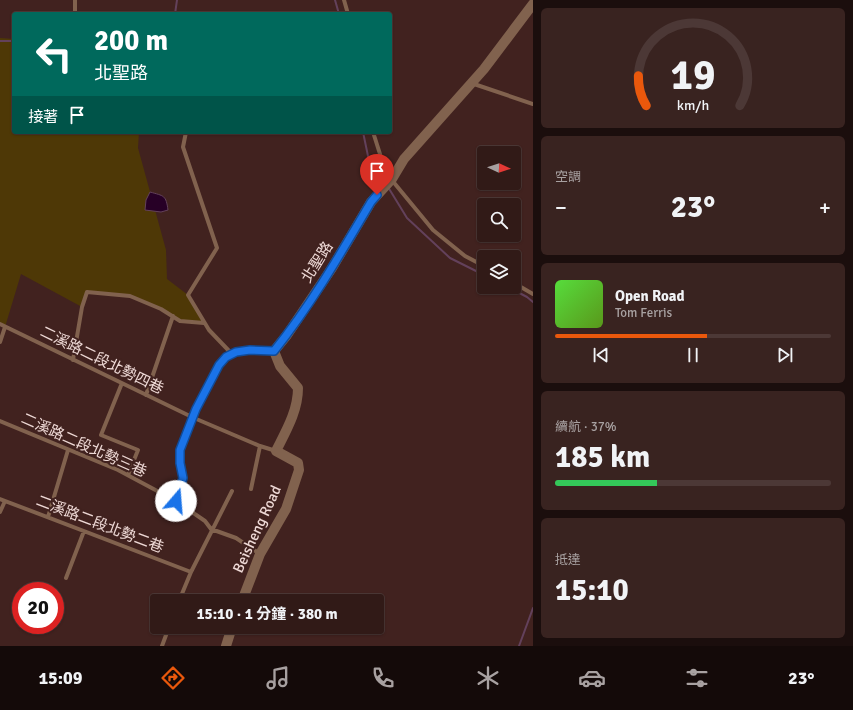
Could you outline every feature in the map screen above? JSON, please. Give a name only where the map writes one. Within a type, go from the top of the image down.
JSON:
[{"type":"street","name":"北聖路","points":[[274,351],[287,335],[332,268],[371,202],[388,183],[404,159],[471,83],[533,4]]},
{"type":"street","points":[[274,351],[280,366],[298,388],[291,423],[276,451]]},
{"type":"street","name":"Beisheng Road","points":[[245,594],[260,554],[286,509],[299,470],[298,463],[276,451]]},
{"type":"street","points":[[226,646],[230,634]]},
{"type":"lane","points":[[75,0],[75,12]]},
{"type":"lane","points":[[344,0],[347,12]]},
{"type":"lane","points":[[471,83],[533,104]]},
{"type":"lane","points":[[186,134],[183,147],[217,248],[188,295],[209,330],[232,354]]},
{"type":"lane","points":[[374,134],[388,183],[433,230],[465,256],[477,262]]},
{"type":"lane","points":[[521,287],[533,294]]},
{"type":"lane","points":[[73,360],[82,307],[87,292],[130,296],[161,309],[180,321],[204,323]]},
{"type":"lane","points":[[146,395],[173,316]]},
{"type":"lane","name":"二溪路二段北勢四巷","points":[[0,324],[194,418]]},
{"type":"lane","points":[[0,342],[5,327]]},
{"type":"lane","points":[[176,501],[183,478],[180,463],[180,450],[194,418],[196,409],[219,365],[232,354],[250,350],[274,351]]},
{"type":"lane","points":[[122,383],[101,435],[138,450],[128,476]]},
{"type":"lane","points":[[194,418],[260,446],[276,451]]},
{"type":"lane","name":"二溪路二段北勢三巷","points":[[0,421],[128,476],[176,501],[205,521],[212,529],[236,538],[260,554]]},
{"type":"lane","points":[[251,489],[260,446]]},
{"type":"lane","points":[[48,517],[68,450]]},
{"type":"lane","points":[[182,594],[191,572],[232,491]]},
{"type":"lane","points":[[0,512],[2,500]]},
{"type":"lane","name":"二溪路二段北勢二巷","points":[[2,500],[191,572]]},
{"type":"lane","points":[[66,578],[84,531]]},
{"type":"lane","points":[[162,646],[166,634]]},
{"type":"shaded area","points":[[0,38],[12,39],[12,134],[139,134],[138,148],[166,250],[167,279],[188,295],[204,323],[180,321],[161,309],[130,296],[87,292],[82,307],[21,274],[5,327],[0,324]]},
{"type":"shaded area","points":[[150,192],[164,197],[168,210],[161,212],[145,210],[146,200]]},
{"type":"waterway","points":[[175,12],[177,0]]},
{"type":"waterway","points":[[335,0],[338,12]]},
{"type":"waterway","points":[[0,41],[12,41]]},
{"type":"waterway","points":[[363,134],[368,156],[384,182]]},
{"type":"waterway","points":[[388,187],[407,218],[450,258],[477,272]]},
{"type":"waterway","points":[[521,294],[533,302]]},
{"type":"waterway","points":[[519,646],[533,608]]},
{"type":"route","points":[[176,501],[183,478],[180,463],[180,450],[194,418],[196,409],[219,365],[226,357],[236,352],[250,350],[274,351],[287,335],[332,268],[371,202],[377,195]]}]
